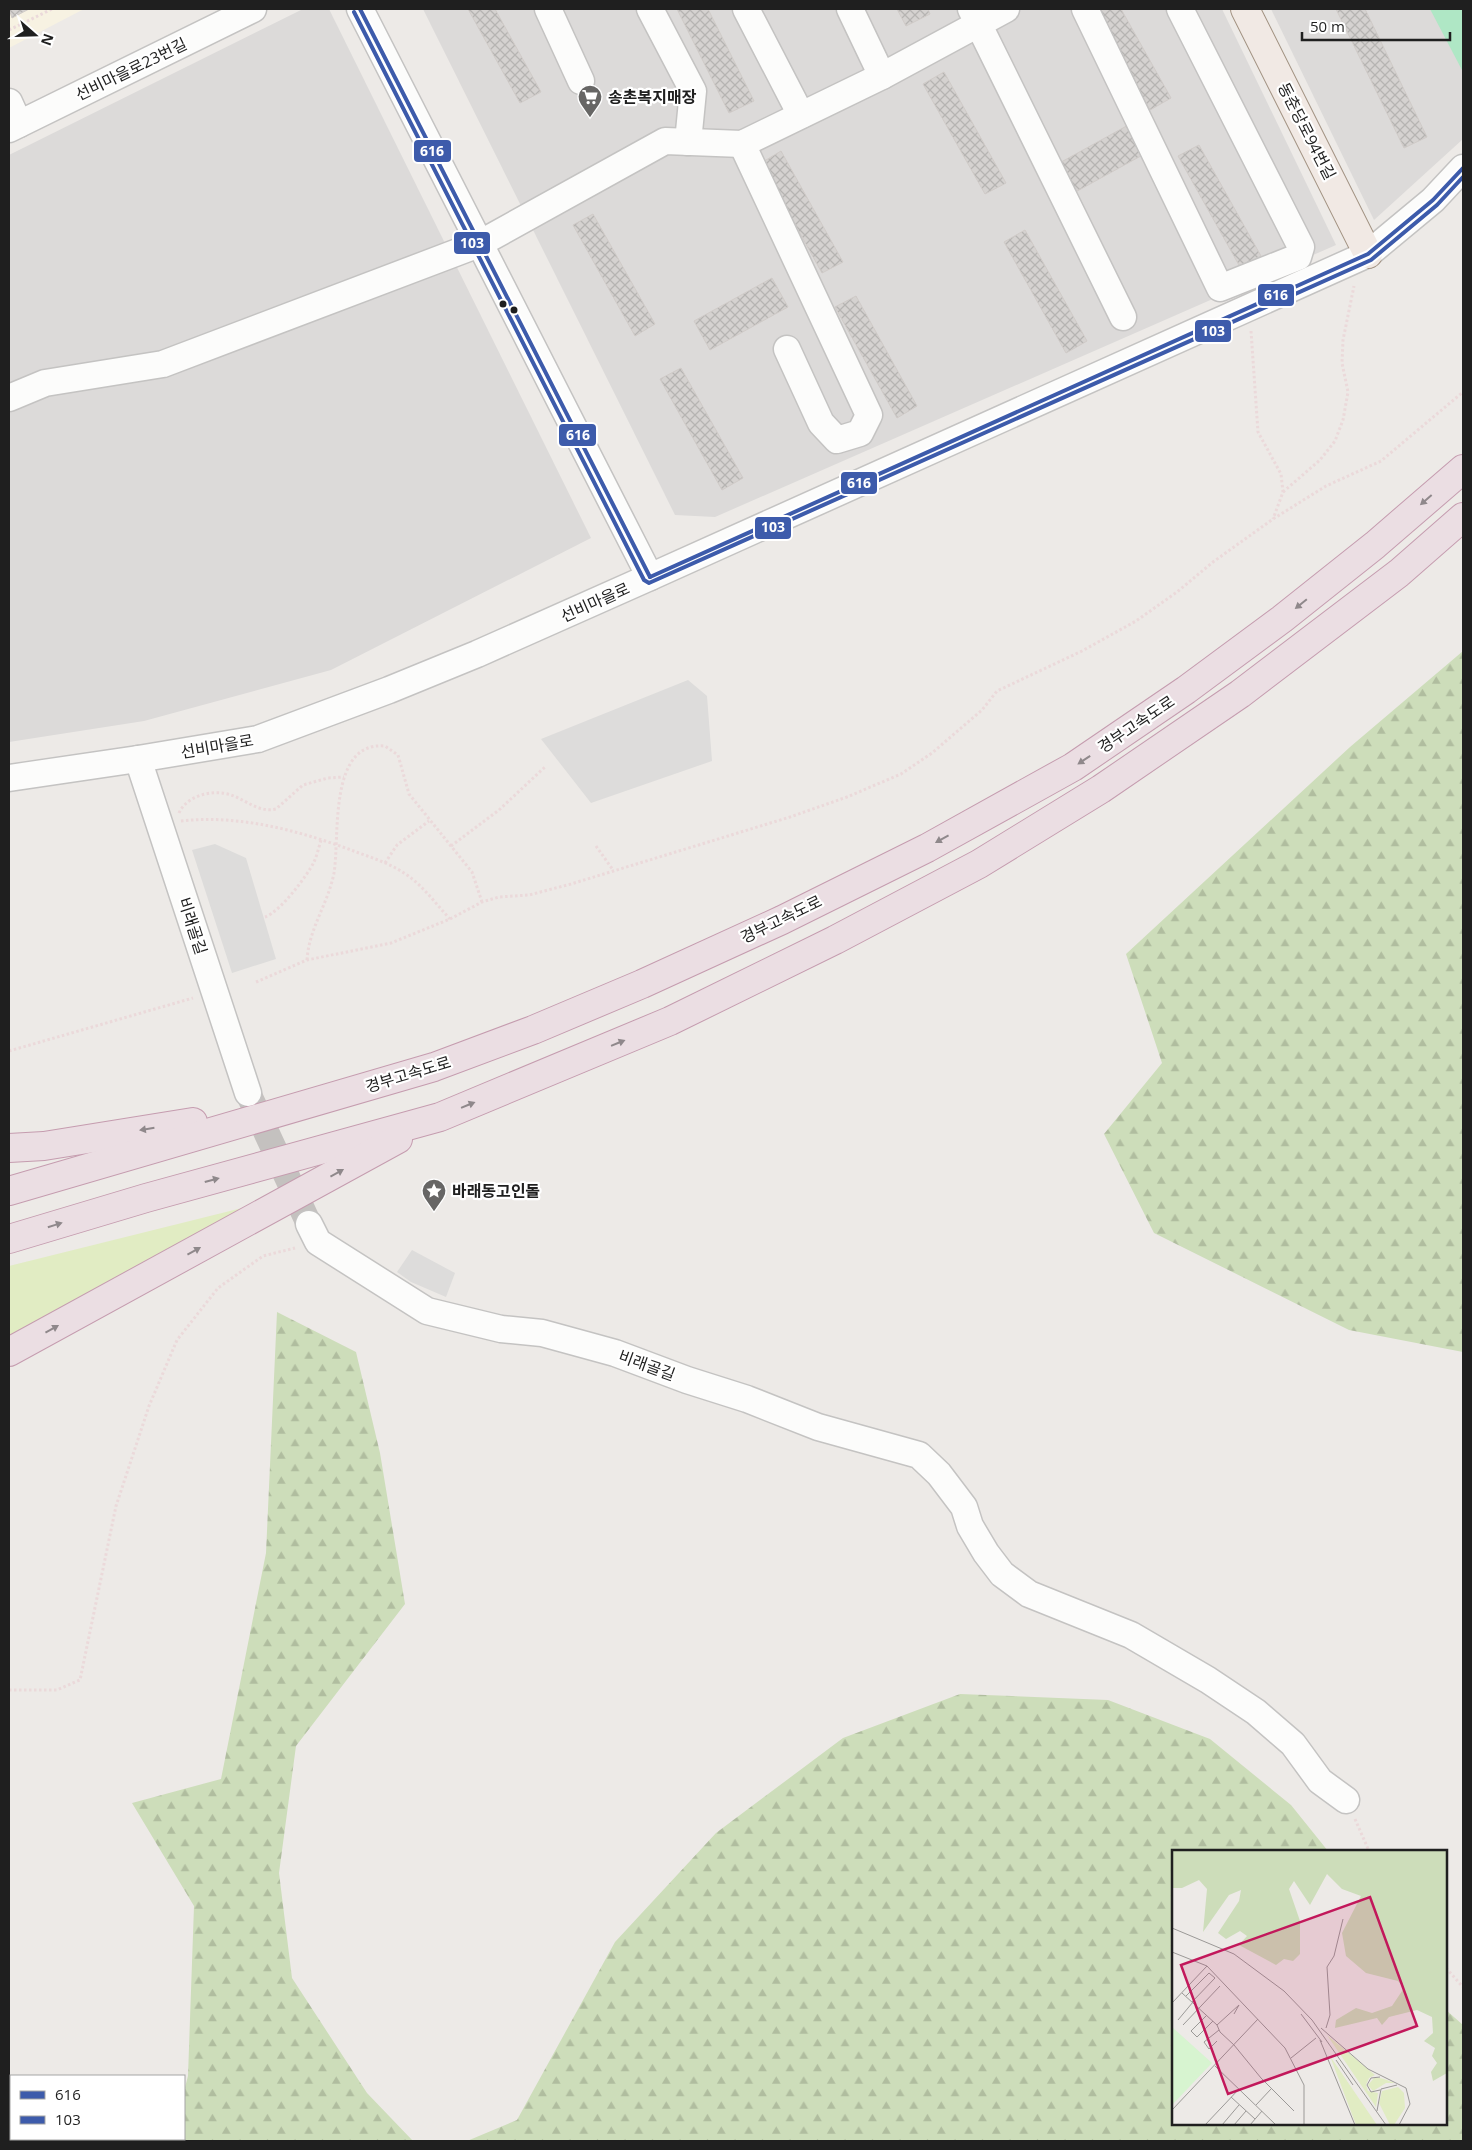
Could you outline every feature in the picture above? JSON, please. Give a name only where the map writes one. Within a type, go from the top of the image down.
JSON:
[{"type":"highway","name":"경부고속도로","points":[[9,1191],[434,1067],[533,1030],[642,984],[782,920],[927,848],[1073,767],[1186,690],[1282,619],[1375,545],[1463,469]]},
{"type":"highway","name":"경부고속도로","points":[[9,1239],[146,1198],[440,1117],[670,1022],[835,940],[979,864],[1101,789],[1240,694],[1399,573],[1463,517]]},
{"type":"highway","points":[[9,1148],[44,1146],[244,1113],[434,1067]]},
{"type":"highway","points":[[9,1352],[440,1117]]},
{"type":"main road","name":"동춘당로94번길","points":[[1246,9],[1368,254]]},
{"type":"street","name":"선비마을로23번길","points":[[12,118],[252,9]]},
{"type":"street","points":[[360,9],[650,577]]},
{"type":"street","points":[[548,9],[581,81]]},
{"type":"street","points":[[650,9],[692,91],[688,142]]},
{"type":"street","points":[[746,9],[800,115]]},
{"type":"street","points":[[850,9],[882,76]]},
{"type":"street","points":[[9,398],[46,383],[163,364],[479,244],[665,141],[742,144],[882,76],[975,16],[1006,9]]},
{"type":"street","points":[[1084,9],[1220,288],[1298,257],[1302,247],[1180,9]]},
{"type":"street","points":[[975,16],[1123,317]]},
{"type":"street","points":[[742,144],[869,415],[860,433],[837,440],[821,423],[787,349]]},
{"type":"street","name":"선비마을로","points":[[9,778],[138,760],[258,739],[477,654],[1368,254],[1433,200],[1463,168]]},
{"type":"street","name":"비래골길","points":[[138,760],[248,1093]]},
{"type":"street","name":"비래골길","points":[[313,1233],[427,1311],[501,1329],[542,1333],[615,1353],[686,1380],[747,1399],[818,1427],[919,1455],[939,1474],[964,1507],[970,1526],[986,1553],[1002,1574],[1029,1594],[1131,1635],[1208,1680],[1256,1712],[1293,1744],[1320,1781],[1346,1800]]},
{"type":"path","points":[[9,30],[52,9]]},
{"type":"path","points":[[1283,492],[1320,460],[1335,441],[1343,420],[1348,392],[1342,363],[1343,340],[1355,282]]},
{"type":"path","points":[[1250,323],[1258,432],[1281,474],[1283,492],[1273,520]]},
{"type":"path","points":[[256,982],[307,960],[391,943],[450,919],[482,902],[499,897],[529,895],[790,817],[847,797],[901,774],[932,753],[982,710],[997,691],[1082,651],[1136,621],[1177,592],[1213,562],[1273,520],[1326,486],[1381,461],[1463,392]]},
{"type":"path","points":[[307,960],[310,936],[334,872],[335,844],[344,777],[349,762],[365,747],[375,745],[391,748],[398,755],[409,794],[472,872],[482,902]]},
{"type":"path","points":[[451,846],[499,810],[546,766]]},
{"type":"path","points":[[344,777],[328,778],[303,786],[276,809],[270,810],[261,809],[230,795],[197,796],[179,812],[178,822],[194,820],[263,825],[335,844],[384,862],[407,875],[450,919]]},
{"type":"path","points":[[384,862],[397,845],[429,821]]},
{"type":"path","points":[[265,917],[276,910],[307,873],[317,856],[320,840]]},
{"type":"path","points":[[596,846],[613,870]]},
{"type":"path","points":[[9,1052],[215,992]]},
{"type":"path","points":[[9,1690],[57,1690],[80,1680],[116,1506],[149,1406],[177,1340],[218,1288],[263,1256],[313,1233]]},
{"type":"path","points":[[1346,1800],[1369,1850]]},
{"type":"path","points":[[1447,1969],[1463,1987]]},
{"type":"shaded area","points":[[9,9],[84,9],[9,48]]},
{"type":"shaded area","points":[[303,9],[329,9],[591,538],[331,670],[144,721],[9,742],[9,155]]},
{"type":"shaded area","points":[[423,9],[1222,9],[1336,245],[715,517],[675,515]]},
{"type":"shaded area","points":[[1271,9],[1463,9],[1463,139],[1374,220]]},
{"type":"shaded area","points":[[688,680],[707,696],[712,761],[591,803],[541,739]]},
{"type":"shaded area","points":[[215,844],[246,858],[276,959],[232,973],[192,850]]},
{"type":"shaded area","points":[[412,1250],[455,1273],[446,1297],[411,1282],[397,1272]]},
{"type":"green space","points":[[1430,9],[1463,9],[1463,72]]},
{"type":"green space","points":[[1463,651],[1463,1352],[1349,1330],[1154,1233],[1104,1134],[1162,1063],[1126,954],[1350,747]]},
{"type":"green space","points":[[242,1208],[243,1215],[9,1339],[9,1266]]},
{"type":"green space","points":[[277,1312],[356,1352],[380,1453],[405,1604],[296,1746],[279,1873],[292,1978],[367,2093],[413,2141],[171,2141],[185,2140],[185,2087],[188,2076],[194,1906],[132,1803],[221,1779],[266,1553]]},
{"type":"green space","points":[[960,1694],[1108,1700],[1210,1739],[1291,1805],[1327,1850],[1172,1850],[1172,2125],[1447,2125],[1447,2011],[1463,2025],[1463,2141],[467,2141],[517,2120],[615,1942],[716,1833],[843,1738]]},
{"type":"building","points":[[9,9],[29,9],[12,18]]},
{"type":"building","points":[[468,9],[495,9],[541,92],[520,103]]},
{"type":"building","points":[[677,9],[708,9],[754,101],[729,113]]},
{"type":"building","points":[[897,9],[928,9],[930,14],[906,26]]},
{"type":"building","points":[[1094,9],[1121,9],[1171,98],[1150,110]]},
{"type":"building","points":[[1336,9],[1365,9],[1427,137],[1404,148]]},
{"type":"building","points":[[944,72],[1006,183],[985,194],[923,84]]},
{"type":"building","points":[[1132,123],[1148,152],[1070,195],[1054,166]]},
{"type":"building","points":[[1199,145],[1261,256],[1240,267],[1178,156]]},
{"type":"building","points":[[781,151],[843,262],[822,273],[761,163]]},
{"type":"building","points":[[593,214],[655,324],[635,336],[573,225]]},
{"type":"building","points":[[1025,230],[1087,341],[1066,353],[1004,242]]},
{"type":"building","points":[[772,278],[788,307],[710,350],[694,321]]},
{"type":"building","points":[[856,296],[917,406],[897,418],[835,307]]},
{"type":"building","points":[[681,368],[743,478],[722,490],[660,379]]},
{"type":"tunnel","points":[[248,1093],[309,1224]]},
{"type":"transit line","name":"616","points":[[360,9],[650,577]]},
{"type":"transit line","name":"103","points":[[354,12],[644,580],[649,583],[1371,260],[1437,205],[1463,177]]},
{"type":"transit line","name":"616","points":[[650,577],[1368,254],[1433,200],[1463,168]]},
{"type":"place","name":"송촌복지매장","points":[[590,118]]},
{"type":"place","name":"바래동고인돌","points":[[434,1212]]}]
